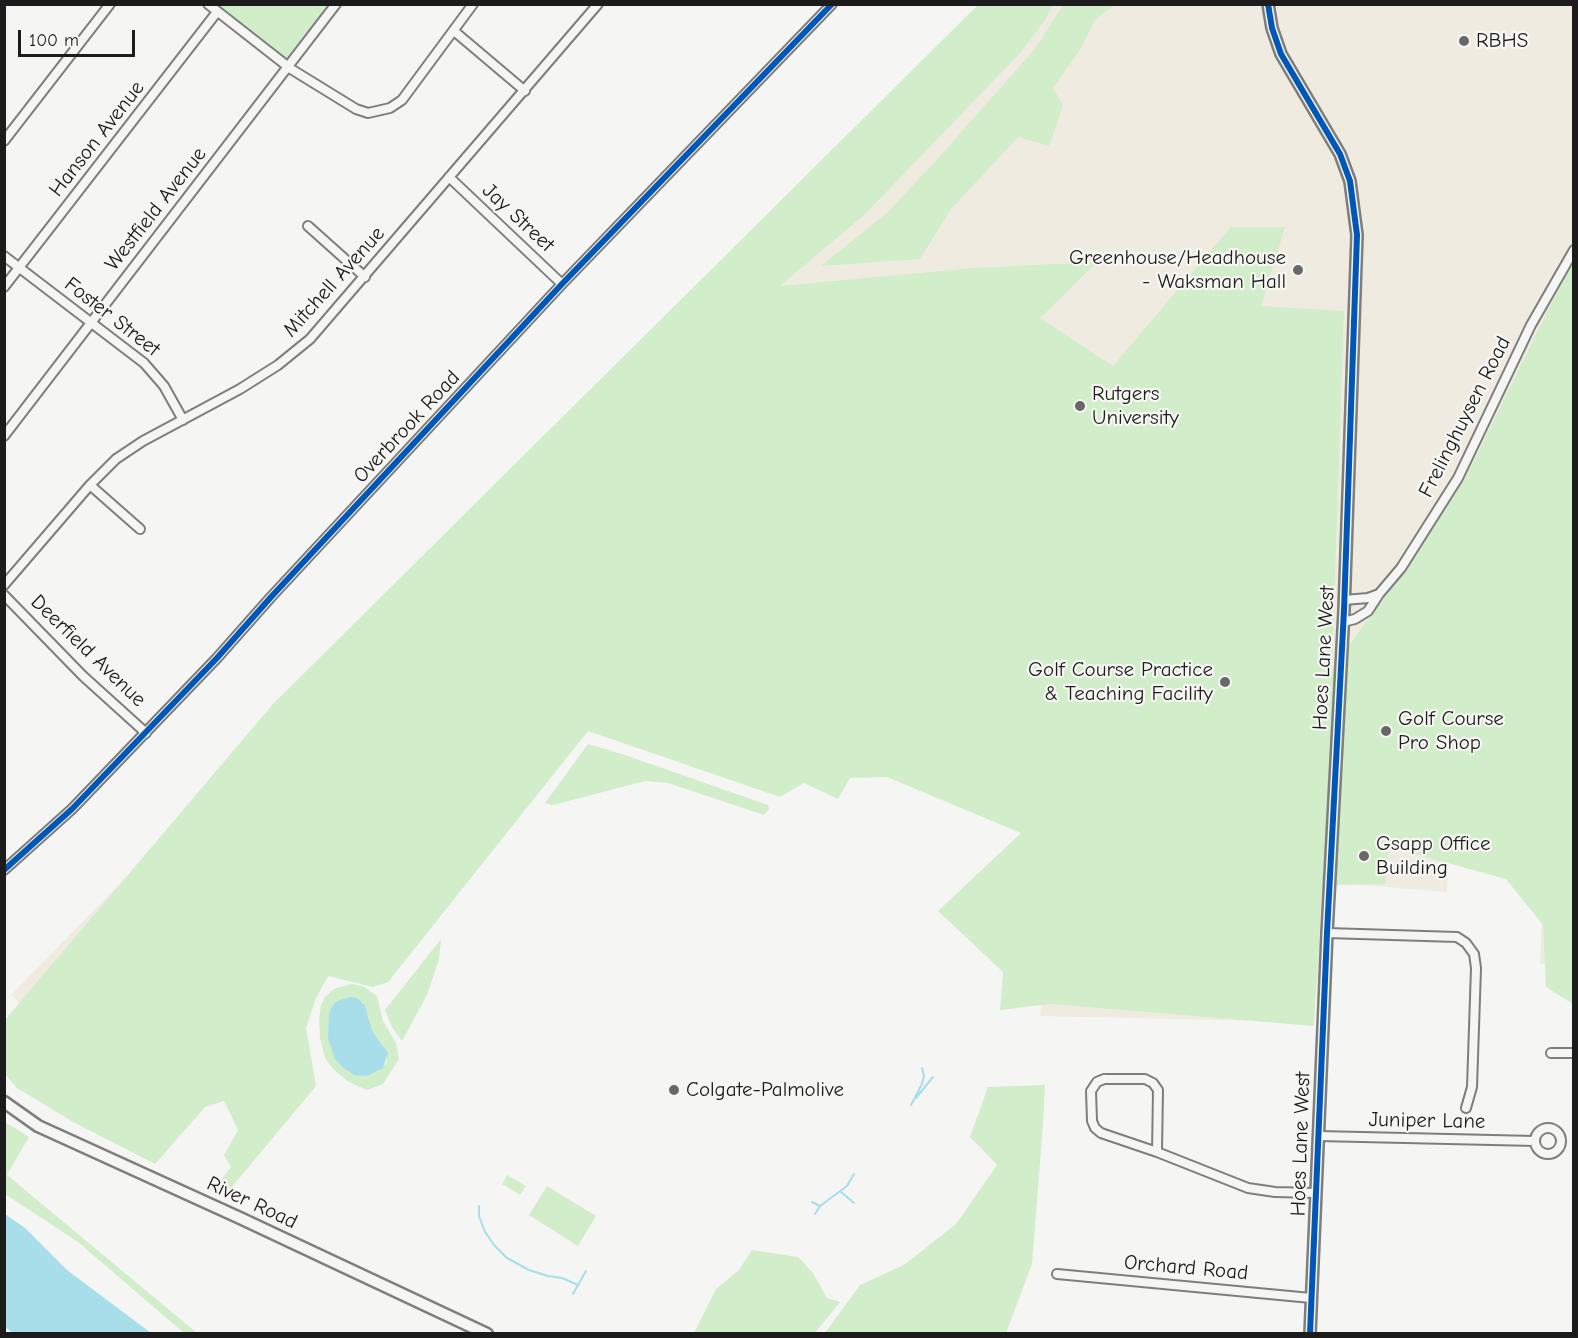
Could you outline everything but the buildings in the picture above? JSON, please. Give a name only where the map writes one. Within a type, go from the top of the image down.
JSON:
[{"type":"main road","name":"River Road","points":[[4,1102],[38,1126],[487,1334]]},
{"type":"street","points":[[4,141],[110,4]]},
{"type":"street","points":[[208,4],[289,67],[356,110],[368,113],[378,112],[402,100],[473,4]]},
{"type":"street","name":"Westfield Avenue","points":[[4,436],[336,4]]},
{"type":"street","name":"Mitchell Avenue","points":[[4,585],[90,485],[116,459],[143,441],[240,389],[278,365],[310,339],[598,4]]},
{"type":"street","name":"Overbrook Road","points":[[4,870],[72,809],[146,733],[562,284],[832,4]]},
{"type":"street","name":"Hoes Lane West","points":[[1268,4],[1272,27],[1281,54],[1340,154],[1350,181],[1357,235],[1344,600],[1310,1334]]},
{"type":"street","name":"Hanson Avenue","points":[[4,287],[217,12]]},
{"type":"street","points":[[454,31],[525,90]]},
{"type":"street","name":"Jay Street","points":[[449,177],[562,284]]},
{"type":"street","points":[[308,226],[365,277]]},
{"type":"street","name":"Frelinghuysen Road","points":[[1343,622],[1355,619],[1368,611],[1401,568],[1458,478],[1531,325],[1574,250]]},
{"type":"street","name":"Foster Street","points":[[4,256],[144,363],[164,386],[183,420]]},
{"type":"street","points":[[90,485],[140,529]]},
{"type":"street","points":[[1344,600],[1368,598],[1379,594]]},
{"type":"street","name":"Deerfield Avenue","points":[[4,595],[83,676],[146,733]]},
{"type":"street","points":[[1327,933],[1456,937],[1466,943],[1474,954],[1476,969],[1472,1087],[1466,1108]]},
{"type":"street","points":[[1551,1053],[1574,1053]]},
{"type":"street","points":[[1157,1152],[1159,1099],[1158,1090],[1153,1083],[1145,1079],[1104,1079],[1097,1082],[1091,1091],[1092,1121],[1095,1128],[1101,1132],[1248,1188],[1275,1192],[1316,1193]]},
{"type":"street","name":"Juniper Lane","points":[[1318,1136],[1535,1141]]},
{"type":"street","name":"Orchard Road","points":[[1057,1274],[1311,1298]]},
{"type":"shaded area","name":"Rutgers University","points":[[983,5],[1573,5],[1573,964],[1540,964],[1543,895],[1490,866],[1449,855],[1447,892],[1338,883],[1310,1022],[1040,1016],[1056,843],[541,641],[90,1069],[11,995],[817,171]]},
{"type":"green space","points":[[223,5],[339,5],[290,65],[218,12]]},
{"type":"green space","name":"Rutgers University","points":[[978,5],[1053,5],[1045,20],[1021,52],[865,214],[780,286],[974,268],[1097,262],[1040,318],[1113,366],[1231,227],[1285,227],[1261,306],[1344,311],[1332,668],[1413,559],[1465,479],[1573,262],[1573,1004],[1546,987],[1543,925],[1506,879],[1389,847],[1385,884],[1322,885],[1314,1026],[1050,1004],[1000,1010],[1003,972],[938,911],[1021,833],[887,777],[850,778],[838,799],[804,783],[780,797],[588,731],[388,982],[373,987],[328,976],[316,998],[306,1028],[316,1086],[231,1188],[217,1185],[231,1167],[224,1155],[238,1130],[224,1101],[205,1107],[155,1164],[75,1123],[17,1088],[5,1074],[4,1021],[273,704]]},
{"type":"green space","points":[[1063,5],[1114,5],[1095,20],[1081,48],[1053,88],[1063,105],[1049,146],[1018,137],[951,209],[920,259],[821,266],[887,213],[941,155],[1034,50]]},
{"type":"green space","points":[[588,744],[768,805],[769,809],[764,815],[668,783],[645,781],[553,805],[545,803]]},
{"type":"green space","points":[[441,939],[439,959],[427,995],[402,1041],[392,1027],[385,1010]]},
{"type":"green space","points":[[351,984],[363,986],[377,996],[383,1021],[396,1043],[399,1059],[383,1084],[367,1090],[349,1082],[334,1070],[325,1058],[320,1038],[319,1020],[321,1005],[325,997],[334,989]],"holes":[[[362,1001],[372,1030],[384,1046],[387,1059],[386,1064],[354,1075],[335,1059]]]},
{"type":"green space","points":[[1045,1085],[1032,1264],[1006,1333],[825,1333],[860,1285],[904,1265],[956,1224],[997,1165],[970,1137],[988,1087]]},
{"type":"green space","points":[[5,1122],[29,1137],[7,1175],[197,1333],[184,1333],[78,1242],[5,1194]]},
{"type":"green space","points":[[507,1175],[526,1186],[520,1195],[502,1184]]},
{"type":"green space","points":[[547,1186],[596,1216],[578,1246],[529,1215]]},
{"type":"green space","points":[[752,1250],[798,1257],[813,1273],[827,1298],[840,1302],[815,1333],[694,1333],[716,1289],[739,1270]]},
{"type":"water","points":[[350,997],[357,998],[365,1005],[372,1030],[388,1053],[383,1068],[367,1076],[354,1075],[342,1067],[335,1059],[328,1038],[329,1014],[332,1006],[337,1001]]},
{"type":"water","points":[[5,1214],[25,1228],[67,1270],[151,1333],[13,1333],[5,1327]]},
{"type":"waterway","points":[[911,1105],[922,1084],[924,1076],[922,1068]]},
{"type":"waterway","points":[[916,1098],[933,1077]]},
{"type":"waterway","points":[[815,1214],[820,1206],[847,1186],[854,1174]]},
{"type":"waterway","points":[[841,1192],[854,1203]]},
{"type":"waterway","points":[[812,1202],[820,1206]]},
{"type":"waterway","points":[[479,1206],[479,1216],[485,1232],[507,1258],[529,1270],[562,1278],[578,1285]]},
{"type":"waterway","points":[[573,1294],[586,1271]]},
{"type":"cycle path","points":[[4,870],[72,809],[217,658],[562,284],[832,4]]},
{"type":"cycle path","points":[[1268,4],[1272,28],[1281,54],[1340,154],[1350,181],[1357,235],[1344,610],[1327,933],[1310,1334]]},
{"type":"place","name":"RBHS","points":[[1464,41]]},
{"type":"place","name":"Greenhouse/Headhouse - Waksman Hall","points":[[1298,270]]},
{"type":"place","name":"Rutgers University","points":[[1080,406]]},
{"type":"place","name":"Golf Course Practice & Teaching Facility","points":[[1225,682]]},
{"type":"place","name":"Golf Course Pro Shop","points":[[1386,731]]},
{"type":"place","name":"Gsapp Office Building","points":[[1364,856]]},
{"type":"place","name":"Colgate-Palmolive","points":[[674,1090]]}]
